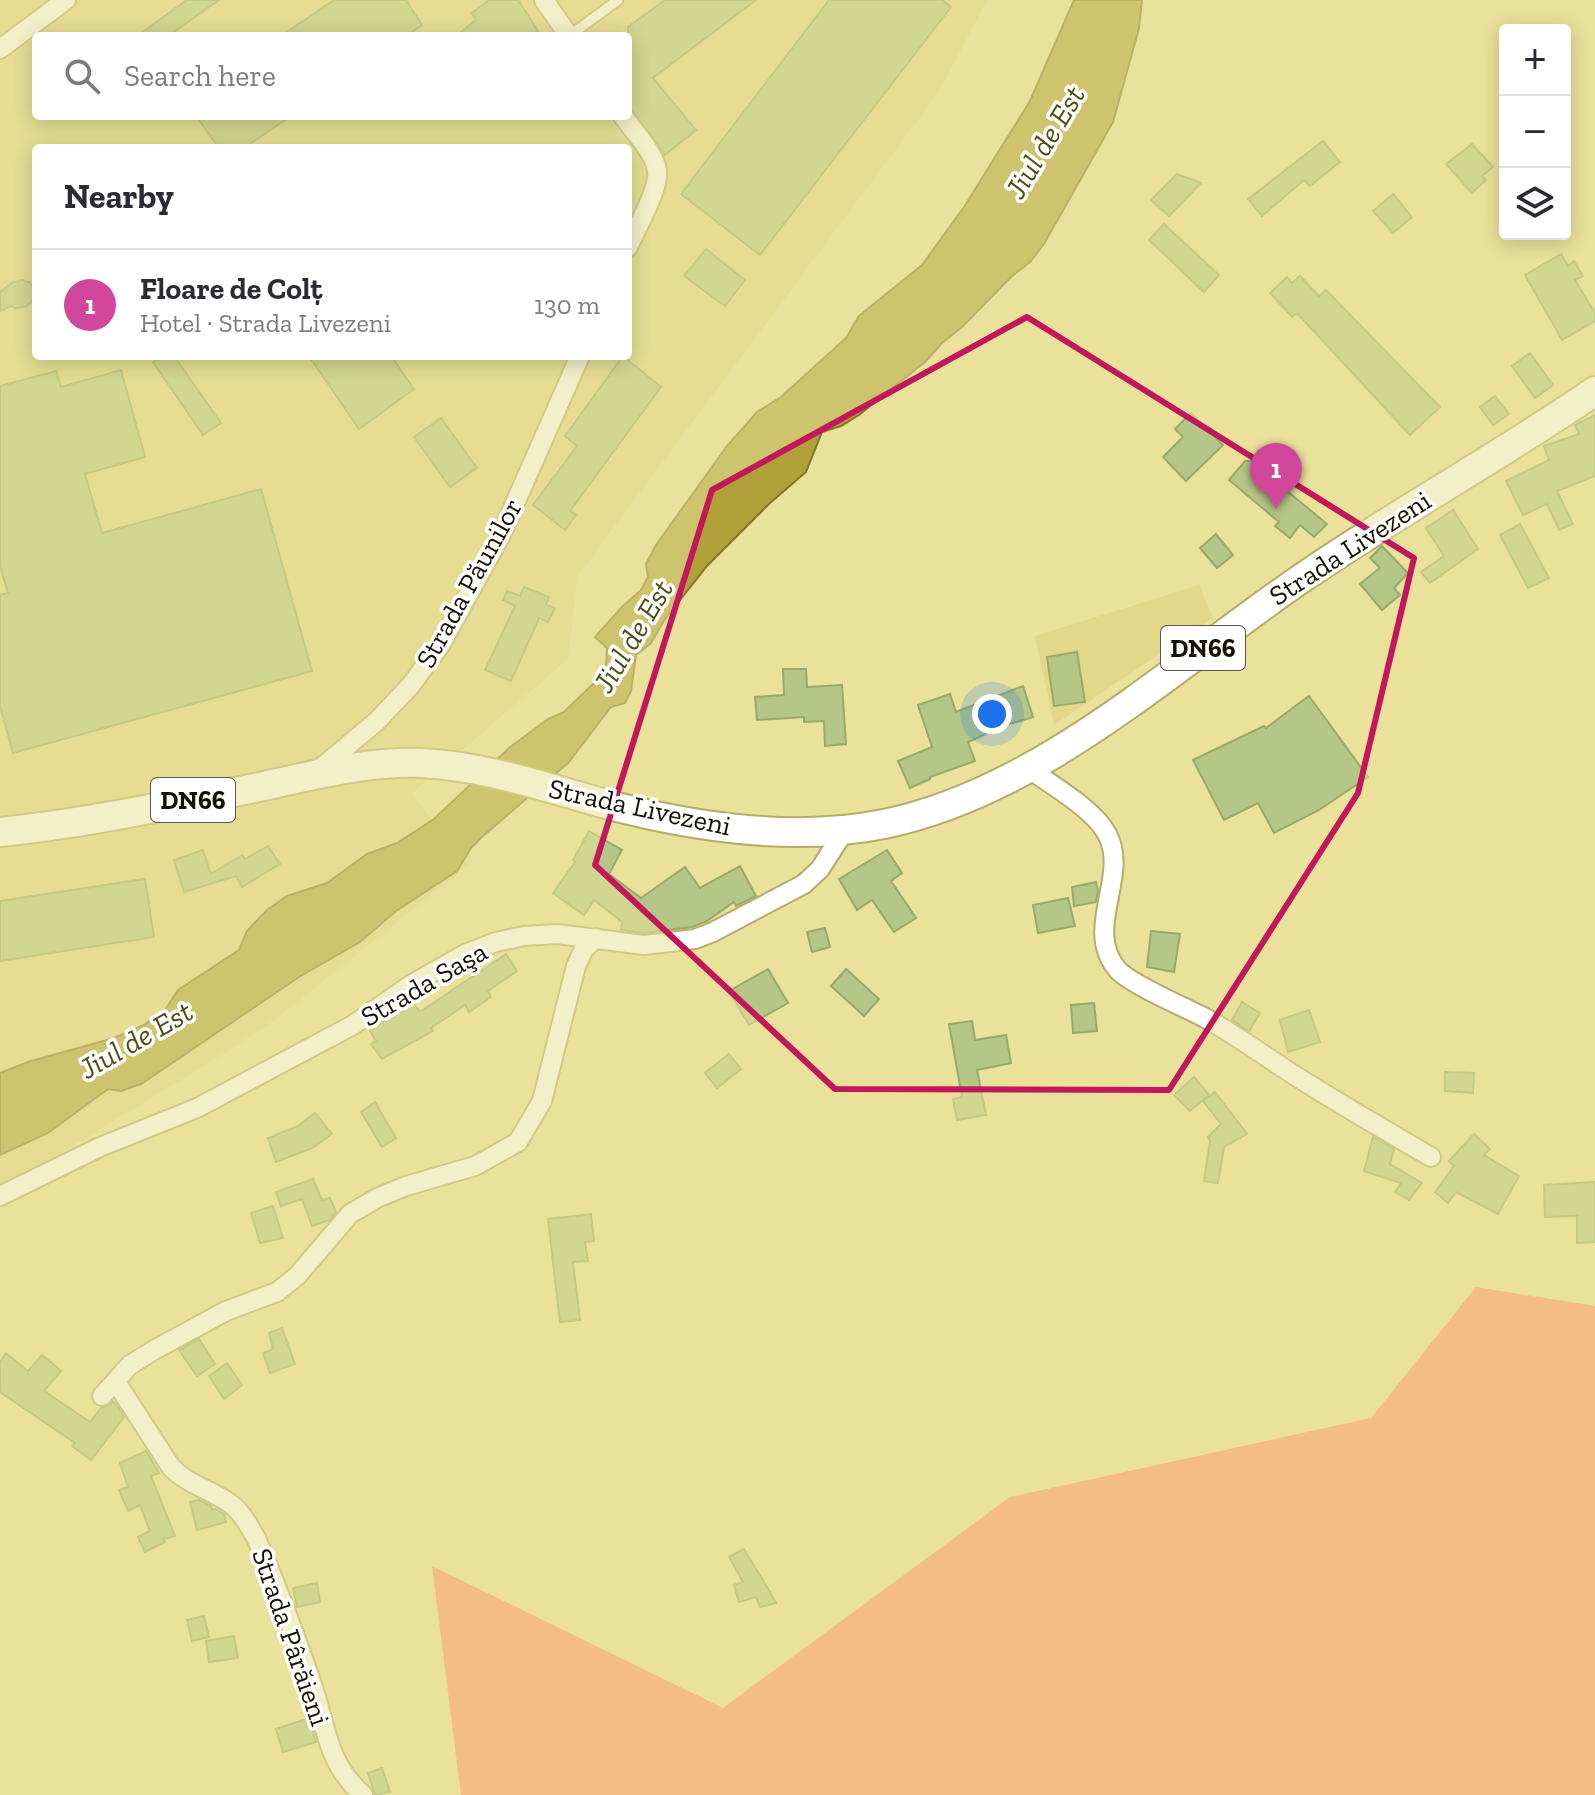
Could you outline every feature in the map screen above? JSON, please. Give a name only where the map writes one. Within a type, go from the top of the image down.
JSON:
[{"type":"main road","name":"Strada Livezeni","points":[[0,832],[151,808],[311,776],[385,764],[419,763],[457,766],[626,809],[755,830],[845,830],[924,815],[971,797],[1028,768],[1114,713],[1319,567],[1595,391]]},
{"type":"street","points":[[0,49],[66,0]]},
{"type":"street","points":[[544,0],[566,32]]},
{"type":"street","points":[[626,120],[657,170],[655,185],[632,238]]},
{"type":"street","name":"Strada Păunilor","points":[[311,776],[377,721],[411,685],[441,644],[501,535],[578,360]]},
{"type":"street","points":[[1028,768],[1098,821],[1107,834],[1114,851],[1104,916],[1104,938],[1116,968],[1127,979],[1211,1021],[1309,1085],[1431,1157]]},
{"type":"street","name":"Strada Saşa","points":[[0,1196],[100,1147],[197,1108],[353,1025],[412,984],[465,954],[496,942],[557,934],[644,945],[695,939],[713,932],[804,884],[831,854],[845,830]]},
{"type":"street","points":[[102,1396],[130,1365],[154,1350],[226,1311],[277,1292],[297,1276],[350,1214],[406,1186],[475,1166],[518,1142],[542,1101],[576,966],[584,949],[596,938]]},
{"type":"street","name":"Strada Pârăieni","points":[[116,1382],[171,1467],[181,1477],[230,1503],[256,1538],[309,1676],[336,1764],[348,1782],[363,1795]]},
{"type":"lane","points":[[574,32],[618,0]]},
{"type":"highlighted area","points":[[1027,317],[1414,558],[1358,793],[1169,1090],[835,1089],[595,865],[712,490]]},
{"type":"shaded area","points":[[0,0],[987,0],[940,90],[577,577],[568,659],[411,794],[469,864],[279,1017],[0,1190]]},
{"type":"shaded area","points":[[1199,585],[1213,618],[1054,725],[1035,636]]},
{"type":"shaded area","points":[[1476,1287],[1595,1306],[1595,1795],[461,1795],[432,1566],[723,1708],[1010,1497],[1371,1418]]},
{"type":"water","name":"Jiul de Est","points":[[1074,0],[1142,0],[1139,28],[1113,122],[1044,244],[1030,262],[926,361],[859,415],[841,426],[822,432],[806,472],[707,566],[665,619],[651,643],[636,655],[631,691],[625,703],[611,707],[568,763],[483,836],[471,848],[457,871],[396,911],[360,942],[299,977],[141,1084],[121,1091],[108,1089],[48,1133],[0,1155],[0,1073],[114,1038],[144,1025],[165,1010],[178,990],[239,950],[247,931],[267,910],[287,896],[327,883],[367,854],[397,843],[434,819],[509,748],[548,719],[564,712],[598,679],[606,667],[607,648],[595,637],[641,590],[648,577],[646,564],[656,545],[727,446],[757,412],[781,397],[846,338],[859,316],[922,265],[964,207],[1030,101]]},
{"type":"building","points":[[187,0],[219,0],[174,32],[143,32]]},
{"type":"building","points":[[334,0],[406,0],[422,25],[412,32],[287,32]]},
{"type":"building","points":[[489,0],[518,0],[538,31],[461,32],[476,20],[472,13]]},
{"type":"building","points":[[665,0],[756,0],[653,78],[696,130],[665,155],[632,110],[632,32],[628,32],[628,27]]},
{"type":"building","points":[[829,0],[942,0],[951,7],[760,255],[681,194]]},
{"type":"building","points":[[199,120],[285,120],[250,144],[216,144]]},
{"type":"building","points":[[1323,141],[1340,162],[1310,186],[1304,180],[1262,216],[1248,199]]},
{"type":"building","points":[[1472,144],[1493,167],[1482,176],[1486,180],[1472,193],[1446,164]]},
{"type":"building","points":[[1177,174],[1201,183],[1169,216],[1151,200]]},
{"type":"building","points":[[1393,194],[1412,217],[1393,233],[1373,211]]},
{"type":"building","points":[[1164,224],[1219,275],[1204,292],[1149,240]]},
{"type":"building","points":[[706,249],[745,280],[725,306],[684,276]]},
{"type":"building","points":[[1561,254],[1568,266],[1574,261],[1583,276],[1575,280],[1595,313],[1595,321],[1562,340],[1525,275]]},
{"type":"building","points":[[1300,276],[1319,296],[1326,290],[1440,407],[1410,435],[1297,313],[1292,317],[1270,293],[1287,277],[1292,283]]},
{"type":"building","points":[[22,280],[29,282],[32,302],[25,307],[12,306],[0,311],[0,292]]},
{"type":"building","points":[[1530,353],[1553,385],[1535,398],[1512,366]]},
{"type":"building","points":[[177,360],[221,423],[203,435],[153,362]]},
{"type":"building","points":[[312,360],[394,360],[414,389],[359,429]]},
{"type":"building","points":[[620,360],[628,360],[661,387],[570,511],[576,515],[565,530],[533,505],[577,446],[565,436]]},
{"type":"building","points":[[121,370],[145,457],[85,474],[102,533],[261,489],[312,671],[13,753],[0,706],[0,595],[8,593],[0,566],[0,386],[56,371],[61,387]]},
{"type":"building","points":[[1495,396],[1509,414],[1493,425],[1480,407]]},
{"type":"building","points":[[1191,413],[1223,445],[1186,481],[1163,457],[1183,437],[1175,429]]},
{"type":"building","points":[[1595,415],[1595,476],[1557,491],[1573,524],[1559,530],[1547,504],[1523,515],[1506,481],[1549,460],[1544,446],[1579,434],[1575,425]]},
{"type":"building","points":[[441,418],[477,468],[450,487],[414,437]]},
{"type":"building","points":[[1245,461],[1251,461],[1327,524],[1314,537],[1300,525],[1290,538],[1275,526],[1279,522],[1229,480]]},
{"type":"building","points":[[1453,510],[1478,549],[1430,583],[1421,572],[1444,556],[1426,528]]},
{"type":"building","points":[[1520,524],[1549,578],[1528,588],[1500,535]]},
{"type":"building","points":[[1216,534],[1233,555],[1217,568],[1200,548]]},
{"type":"building","points":[[1382,546],[1408,573],[1394,588],[1400,595],[1382,610],[1360,584],[1380,568],[1370,558]]},
{"type":"building","points":[[524,587],[549,597],[546,605],[555,608],[548,622],[539,618],[511,681],[485,670],[515,606],[503,600],[507,591],[520,596]]},
{"type":"building","points":[[1077,652],[1085,702],[1054,706],[1047,657]]},
{"type":"building","points":[[783,669],[806,669],[807,687],[842,685],[846,744],[825,746],[824,721],[804,722],[804,717],[757,720],[755,697],[784,695]]},
{"type":"building","points":[[1023,686],[1033,717],[968,742],[975,761],[930,777],[910,788],[898,761],[932,747],[918,705],[950,694],[956,712]]},
{"type":"building","points":[[1309,696],[1368,777],[1319,810],[1274,833],[1258,803],[1224,820],[1193,760],[1264,726],[1266,728]]},
{"type":"building","points":[[589,831],[622,850],[609,874],[641,898],[685,867],[700,888],[740,866],[756,896],[736,906],[734,902],[707,921],[692,927],[644,933],[621,930],[622,922],[594,900],[584,915],[553,893],[575,862],[573,860]]},
{"type":"building","points":[[268,846],[280,864],[242,887],[236,876],[184,892],[174,860],[203,850],[211,874],[242,855],[245,859]]},
{"type":"building","points":[[887,850],[902,873],[891,881],[916,918],[894,932],[872,900],[857,910],[839,879]]},
{"type":"building","points":[[145,879],[154,937],[0,961],[0,901]]},
{"type":"building","points":[[1096,882],[1096,902],[1074,906],[1072,887]]},
{"type":"building","points":[[1068,898],[1075,926],[1038,933],[1033,905]]},
{"type":"building","points":[[825,928],[830,947],[812,952],[807,932]]},
{"type":"building","points":[[1151,931],[1180,934],[1174,972],[1147,967]]},
{"type":"building","points":[[506,954],[517,971],[488,991],[491,997],[469,1012],[465,1005],[431,1028],[433,1031],[382,1059],[371,1044],[376,1041],[370,1031],[412,1002],[420,1012]]},
{"type":"building","points":[[768,969],[788,1003],[749,1025],[729,991]]},
{"type":"building","points":[[846,969],[879,999],[864,1016],[831,986]]},
{"type":"building","points":[[1242,1002],[1260,1013],[1249,1031],[1232,1020]]},
{"type":"building","points":[[1094,1003],[1097,1031],[1073,1033],[1071,1005]]},
{"type":"building","points":[[1309,1010],[1320,1042],[1288,1052],[1280,1020]]},
{"type":"building","points":[[972,1021],[975,1040],[1006,1035],[1011,1063],[977,1070],[986,1115],[957,1120],[953,1099],[962,1097],[949,1024]]},
{"type":"building","points":[[729,1054],[741,1069],[717,1088],[705,1073]]},
{"type":"building","points":[[1445,1072],[1474,1073],[1473,1093],[1445,1091]]},
{"type":"building","points":[[1194,1077],[1209,1095],[1190,1111],[1174,1095]]},
{"type":"building","points":[[1215,1092],[1247,1134],[1224,1147],[1218,1183],[1204,1181],[1208,1137],[1221,1124],[1203,1101]]},
{"type":"building","points":[[375,1102],[396,1138],[382,1147],[361,1112]]},
{"type":"building","points":[[315,1113],[332,1134],[312,1148],[276,1162],[268,1138],[298,1126]]},
{"type":"building","points":[[1474,1134],[1490,1149],[1484,1155],[1519,1176],[1498,1214],[1456,1192],[1448,1203],[1435,1192],[1454,1166],[1449,1161]]},
{"type":"building","points":[[1373,1137],[1394,1149],[1390,1164],[1422,1183],[1409,1200],[1395,1192],[1401,1183],[1364,1171]]},
{"type":"building","points":[[313,1179],[322,1200],[330,1198],[336,1212],[330,1220],[312,1226],[302,1199],[281,1206],[276,1192]]},
{"type":"building","points":[[1595,1182],[1595,1242],[1577,1243],[1577,1216],[1545,1217],[1544,1185]]},
{"type":"building","points":[[273,1206],[283,1238],[260,1243],[251,1213]]},
{"type":"building","points":[[591,1214],[594,1241],[585,1242],[588,1261],[573,1262],[580,1320],[560,1322],[548,1219]]},
{"type":"building","points":[[282,1328],[295,1364],[270,1373],[263,1353],[273,1349],[269,1333]]},
{"type":"building","points":[[199,1339],[215,1364],[197,1376],[179,1350]]},
{"type":"building","points":[[6,1353],[28,1371],[42,1355],[61,1371],[44,1391],[90,1422],[101,1408],[113,1402],[116,1404],[124,1417],[91,1460],[72,1446],[75,1443],[0,1392],[0,1362]]},
{"type":"building","points":[[227,1363],[242,1385],[224,1399],[209,1376]]},
{"type":"building","points":[[146,1451],[159,1473],[151,1476],[175,1536],[163,1539],[165,1542],[145,1552],[138,1537],[150,1531],[140,1505],[128,1511],[119,1490],[128,1487],[120,1463]]},
{"type":"building","points":[[199,1500],[224,1514],[226,1522],[197,1530],[190,1502]]},
{"type":"building","points":[[744,1549],[776,1603],[760,1607],[756,1597],[739,1602],[734,1585],[743,1582],[729,1557]]},
{"type":"building","points":[[317,1583],[320,1602],[297,1607],[293,1588]]},
{"type":"building","points":[[204,1616],[209,1637],[192,1641],[187,1620]]},
{"type":"building","points":[[234,1636],[238,1658],[209,1662],[206,1641]]},
{"type":"building","points":[[309,1718],[316,1742],[283,1752],[276,1729]]},
{"type":"building","points":[[382,1768],[390,1792],[375,1795],[368,1773]]},
{"type":"place","name":"Floare de Colț","points":[[1276,509]]}]
